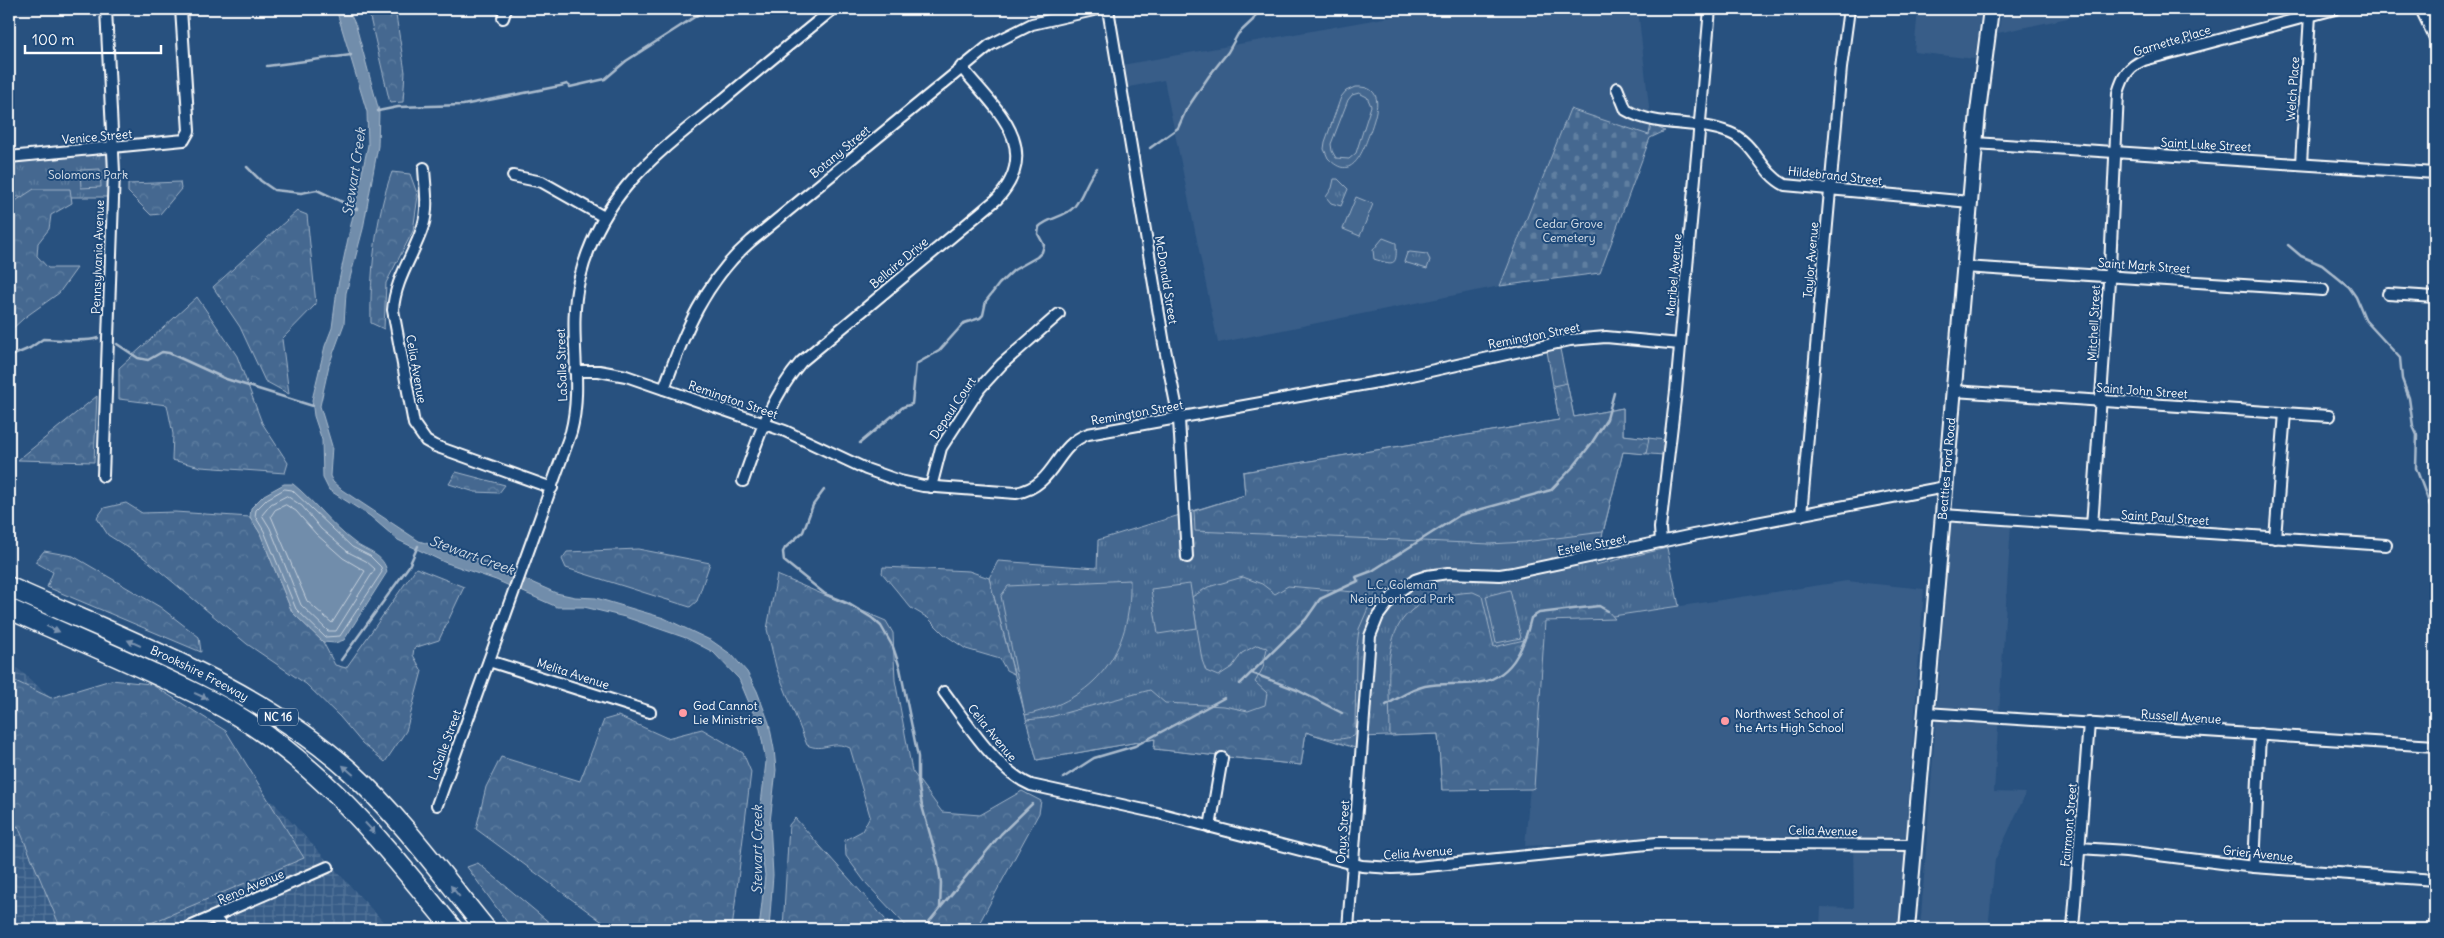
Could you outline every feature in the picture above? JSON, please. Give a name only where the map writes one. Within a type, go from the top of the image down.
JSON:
[{"type":"highway","name":"Brookshire Freeway","points":[[9,587],[220,682],[264,707],[302,733],[349,770],[374,795],[399,822],[486,929]]},
{"type":"highway","name":"Brookshire Freeway","points":[[9,609],[210,700],[270,738],[304,765],[356,813],[379,838],[453,929]]},
{"type":"main road","name":"Beatties Ford Road","points":[[1907,929],[1975,143],[1992,9]]},
{"type":"street","name":"Pennsylvania Avenue","points":[[103,476],[113,149],[106,9]]},
{"type":"street","name":"Venice Street","points":[[9,158],[179,142],[186,138],[189,131],[181,9]]},
{"type":"street","name":"LaSalle Street","points":[[437,805],[552,488],[576,416],[573,324],[577,293],[586,255],[604,217],[623,188],[654,156],[833,9]]},
{"type":"street","name":"Botany Street","points":[[664,389],[688,323],[698,304],[725,267],[751,240],[961,68],[1000,39],[1032,24],[1098,9]]},
{"type":"street","name":"McDonald Street","points":[[1108,9],[1164,344],[1179,419],[1186,557]]},
{"type":"street","name":"Maribel Avenue","points":[[1661,542],[1660,528],[1669,465],[1710,9]]},
{"type":"street","name":"Taylor Avenue","points":[[1801,515],[1841,68],[1849,9]]},
{"type":"street","name":"Garnette Place","points":[[2114,152],[2118,93],[2124,76],[2135,64],[2335,9]]},
{"type":"street","points":[[2421,9],[2435,38]]},
{"type":"street","name":"Welch Place","points":[[2301,163],[2310,16]]},
{"type":"street","name":"Bellaire Drive","points":[[742,481],[778,392],[801,362],[997,200],[1009,184],[1016,162],[1013,134],[1004,118],[961,68]]},
{"type":"street","name":"Hildebrand Street","points":[[1617,88],[1624,107],[1631,113],[1660,122],[1720,130],[1740,138],[1770,174],[1785,184],[1970,202]]},
{"type":"street","name":"Saint Luke Street","points":[[1975,143],[2435,173]]},
{"type":"street","name":"Mitchell Street","points":[[2092,526],[2102,401],[2114,152]]},
{"type":"street","name":"Celia Avenue","points":[[424,168],[426,214],[395,292],[393,310],[414,424],[426,441],[435,446],[552,488]]},
{"type":"street","points":[[513,176],[542,182],[604,217]]},
{"type":"street","name":"Saint Mark Street","points":[[1964,267],[2323,290]]},
{"type":"street","points":[[2388,294],[2435,298]]},
{"type":"street","name":"Depaul Court","points":[[931,486],[941,448],[980,388],[1002,364],[1059,314]]},
{"type":"street","name":"Remington Street","points":[[575,371],[617,374],[664,389],[764,424],[816,445],[879,475],[900,481],[931,486],[1016,493],[1026,491],[1042,482],[1069,445],[1083,436],[1394,379],[1570,340],[1606,337],[1680,344]]},
{"type":"street","name":"Saint John Street","points":[[1954,391],[2329,416]]},
{"type":"street","points":[[2275,538],[2285,413]]},
{"type":"street","name":"Estelle Street","points":[[1362,737],[1370,636],[1383,607],[1404,587],[1415,580],[1436,574],[1513,573],[1661,542],[1945,487]]},
{"type":"street","name":"Saint Paul Street","points":[[1943,515],[2386,545]]},
{"type":"street","name":"Melita Avenue","points":[[489,661],[650,712]]},
{"type":"street","name":"Celia Avenue","points":[[944,692],[1004,767],[1019,780],[1041,788],[1158,813],[1354,865],[1397,868],[1657,843],[1914,845]]},
{"type":"street","name":"Russell Avenue","points":[[1926,713],[2435,746]]},
{"type":"street","name":"Fairmont Street","points":[[2073,929],[2089,723]]},
{"type":"street","points":[[2254,867],[2260,734]]},
{"type":"street","name":"Onyx Street","points":[[1348,929],[1362,737]]},
{"type":"street","points":[[1210,827],[1222,758]]},
{"type":"street","name":"Grier Avenue","points":[[2079,848],[2126,851],[2254,867],[2435,880]]},
{"type":"street","name":"Reno Avenue","points":[[185,929],[328,867]]},
{"type":"street","points":[[214,917],[224,929]]},
{"type":"shaded area","points":[[1434,9],[1638,9],[1651,124],[1650,135],[1570,110],[1500,286],[1218,343],[1164,80],[1125,88],[1122,65]]},
{"type":"shaded area","points":[[1918,9],[1981,9],[1975,59],[1914,52]]},
{"type":"shaded area","points":[[2002,9],[2078,9],[2077,16],[1998,33]]},
{"type":"shaded area","points":[[1951,520],[2011,524],[1994,792],[2026,793],[1995,860],[1988,929],[1920,929]]},
{"type":"shaded area","name":"Northwest School of the Arts High School","points":[[1847,581],[1924,589],[1899,929],[1830,929],[1820,927],[1821,907],[1854,908],[1853,839],[1666,839],[1525,846],[1544,616],[1614,616]]},
{"type":"shaded area","points":[[9,661],[142,777],[203,750],[274,803],[390,929],[9,929]]},
{"type":"green space","points":[[368,9],[395,9],[405,72],[403,102],[390,103]]},
{"type":"green space","points":[[1355,87],[1365,88],[1372,91],[1377,102],[1375,117],[1364,148],[1355,162],[1344,168],[1336,165],[1328,158],[1324,149],[1341,97],[1346,91]],"holes":[[[1359,93],[1367,97],[1371,106],[1356,153],[1349,159],[1336,158],[1331,144],[1348,100],[1352,95]]]},
{"type":"green space","name":"Cedar Grove Cemetery","points":[[1570,109],[1649,135],[1651,124],[1665,131],[1650,138],[1600,273],[1500,286]]},
{"type":"green space","name":"Solomons Park","points":[[112,150],[111,197],[9,197],[9,159]]},
{"type":"green space","points":[[100,169],[101,187],[81,188],[80,170]]},
{"type":"green space","points":[[392,172],[410,174],[418,196],[413,231],[386,283],[384,329],[371,323],[371,286],[381,208]]},
{"type":"green space","points":[[1334,179],[1338,179],[1348,189],[1341,206],[1331,203],[1326,197],[1332,188]]},
{"type":"green space","points":[[180,182],[181,189],[160,214],[151,215],[128,192],[128,184]]},
{"type":"green space","points":[[34,189],[70,189],[72,203],[51,215],[49,229],[38,243],[37,256],[48,268],[77,268],[59,293],[24,318],[9,332],[9,203],[14,202]]},
{"type":"green space","points":[[1356,197],[1373,204],[1360,236],[1343,229]]},
{"type":"green space","points":[[297,211],[307,215],[316,304],[282,339],[289,394],[265,381],[240,327],[213,287]]},
{"type":"green space","points":[[1383,238],[1396,243],[1394,262],[1387,263],[1374,259],[1373,250]]},
{"type":"green space","points":[[1407,253],[1427,254],[1430,260],[1427,269],[1404,262]]},
{"type":"green space","points":[[197,297],[237,356],[262,423],[288,463],[285,473],[201,467],[172,460],[173,434],[167,405],[119,399],[119,368]]},
{"type":"green space","name":"L.C. Coleman Neighborhood Park","points":[[1560,349],[1574,417],[1623,408],[1623,435],[1665,440],[1664,455],[1623,452],[1595,565],[1667,548],[1679,606],[1613,616],[1544,616],[1442,790],[1438,734],[1362,737],[1361,750],[1306,732],[1301,765],[1154,749],[1155,739],[1037,760],[989,578],[998,561],[1097,568],[1098,540],[1245,495],[1243,472],[1559,420],[1547,351]]},
{"type":"green space","points":[[1567,383],[1574,417],[1623,408],[1623,435],[1649,438],[1646,454],[1623,452],[1603,532],[1525,542],[1490,544],[1195,531],[1194,511],[1245,495],[1243,472],[1559,420],[1553,386]]},
{"type":"green space","points":[[97,396],[94,462],[18,460]]},
{"type":"green space","points":[[456,472],[505,485],[499,493],[475,492],[449,484]]},
{"type":"green space","points":[[126,503],[142,513],[175,512],[250,517],[260,533],[292,612],[323,642],[335,665],[346,668],[416,568],[464,587],[439,640],[414,648],[413,655],[422,671],[406,731],[385,762],[362,743],[340,717],[306,684],[247,644],[143,557],[108,535],[97,518],[104,508]]},
{"type":"green space","points":[[638,549],[710,563],[697,601],[690,607],[566,568],[562,559],[567,552]]},
{"type":"green space","points":[[44,551],[73,556],[160,607],[199,637],[201,652],[47,587],[53,572],[35,562]]},
{"type":"green space","points":[[883,567],[969,571],[989,578],[1014,674],[1006,670],[1000,659],[966,649],[944,634],[928,618],[911,608],[882,573]]},
{"type":"green space","points":[[777,575],[886,621],[893,633],[895,680],[912,771],[942,812],[980,815],[1022,791],[1041,801],[1039,813],[976,929],[909,929],[865,882],[846,856],[845,840],[862,831],[870,816],[850,748],[838,745],[818,748],[807,745],[776,667],[767,629]]},
{"type":"green space","points":[[1243,577],[1262,584],[1275,594],[1288,586],[1354,592],[1369,606],[1359,629],[1356,654],[1355,735],[1337,739],[1306,732],[1301,765],[1154,749],[1155,739],[1037,760],[1026,720],[1046,718],[1150,690],[1165,703],[1224,706],[1248,711],[1265,705],[1267,693],[1255,682],[1263,668],[1267,648],[1257,645],[1242,653],[1232,667],[1218,676],[1206,671],[1202,660],[1192,597],[1208,587]]},
{"type":"green space","points":[[1130,580],[1129,606],[1124,629],[1116,650],[1105,669],[1090,685],[1072,698],[1050,708],[1025,715],[1001,596],[1008,586]]},
{"type":"green space","points":[[1190,584],[1197,628],[1158,634],[1151,589]]},
{"type":"green space","points":[[1510,590],[1521,638],[1496,643],[1486,596]]},
{"type":"green space","points":[[1473,592],[1482,596],[1494,647],[1524,640],[1531,618],[1539,613],[1599,606],[1608,611],[1615,619],[1545,621],[1534,788],[1531,789],[1442,790],[1438,734],[1390,736],[1390,658],[1394,637],[1402,620],[1417,606],[1440,597]]},
{"type":"green space","points":[[9,678],[51,698],[111,680],[151,684],[226,731],[304,858],[137,929],[61,929],[18,826],[9,833]]},
{"type":"green space","points":[[618,716],[667,738],[702,729],[743,753],[751,772],[732,929],[612,929],[476,829],[486,787],[501,757],[580,781],[604,720]]},
{"type":"green space","points":[[795,818],[894,929],[783,929],[789,825]]},
{"type":"green space","points":[[478,863],[557,929],[512,929],[467,867]]},
{"type":"water","points":[[336,9],[348,9],[356,26],[379,111],[378,146],[363,229],[346,293],[344,324],[329,365],[320,406],[332,446],[330,476],[333,482],[342,490],[419,541],[481,560],[556,593],[575,597],[596,598],[664,618],[712,641],[732,655],[747,672],[757,691],[769,723],[774,749],[776,770],[770,822],[773,875],[769,929],[759,929],[765,875],[759,838],[759,820],[766,762],[760,729],[739,679],[713,652],[686,638],[625,617],[584,607],[557,607],[496,580],[444,562],[398,540],[370,516],[329,490],[323,478],[322,440],[314,416],[312,400],[325,346],[332,328],[337,290],[368,145],[367,112]]},
{"type":"water","points":[[284,484],[293,484],[331,522],[360,546],[379,557],[385,566],[387,572],[344,640],[335,643],[323,642],[292,612],[260,533],[250,517],[251,508],[264,495]]},
{"type":"waterway","points":[[378,111],[398,107],[463,105],[567,84],[570,87],[605,79],[626,61],[707,9]]},
{"type":"waterway","points":[[1150,148],[1178,128],[1186,110],[1209,76],[1228,52],[1238,34],[1253,20],[1259,9]]},
{"type":"waterway","points":[[267,66],[351,55]]},
{"type":"waterway","name":"Stewart Creek","points":[[247,167],[261,181],[274,190],[301,193],[317,190],[357,209]]},
{"type":"waterway","points":[[860,443],[903,407],[912,404],[916,364],[939,351],[964,323],[980,318],[983,315],[986,301],[999,284],[1014,270],[1037,257],[1042,252],[1044,245],[1038,234],[1039,227],[1074,207],[1097,168]]},
{"type":"waterway","points":[[2288,245],[2301,256],[2322,265],[2349,287],[2356,297],[2366,321],[2400,358],[2402,379],[2409,398],[2413,426],[2417,435],[2416,468],[2434,516],[2430,536],[2435,556]]},
{"type":"waterway","points":[[9,357],[30,348],[43,339],[79,341],[98,338]]},
{"type":"waterway","points":[[117,344],[138,358],[148,360],[162,352],[169,353],[226,379],[313,406]]},
{"type":"waterway","points":[[1240,684],[1306,619],[1320,599],[1358,581],[1356,577],[1372,571],[1460,515],[1551,490],[1574,466],[1591,444],[1607,419],[1614,393]]},
{"type":"waterway","points":[[824,490],[813,505],[803,532],[785,548],[783,552],[784,561],[825,594],[849,604],[872,618],[881,626],[893,647],[900,668],[918,757],[918,781],[922,806],[938,862],[941,883],[940,908]]},
{"type":"waterway","points":[[341,660],[409,566],[418,546]]},
{"type":"waterway","points":[[1386,705],[1420,687],[1475,683],[1487,681],[1498,676],[1514,661],[1520,651],[1531,618],[1539,613],[1599,606],[1608,611]]},
{"type":"waterway","points":[[1252,673],[1297,690],[1342,713]]},
{"type":"waterway","points":[[1063,778],[1094,758],[1135,746],[1224,698]]},
{"type":"waterway","points":[[923,929],[1001,834],[1032,804]]},
{"type":"place","name":"God Cannot Lie Ministries","points":[[683,713]]},
{"type":"place","name":"Northwest School of the Arts High School","points":[[1725,721]]}]
